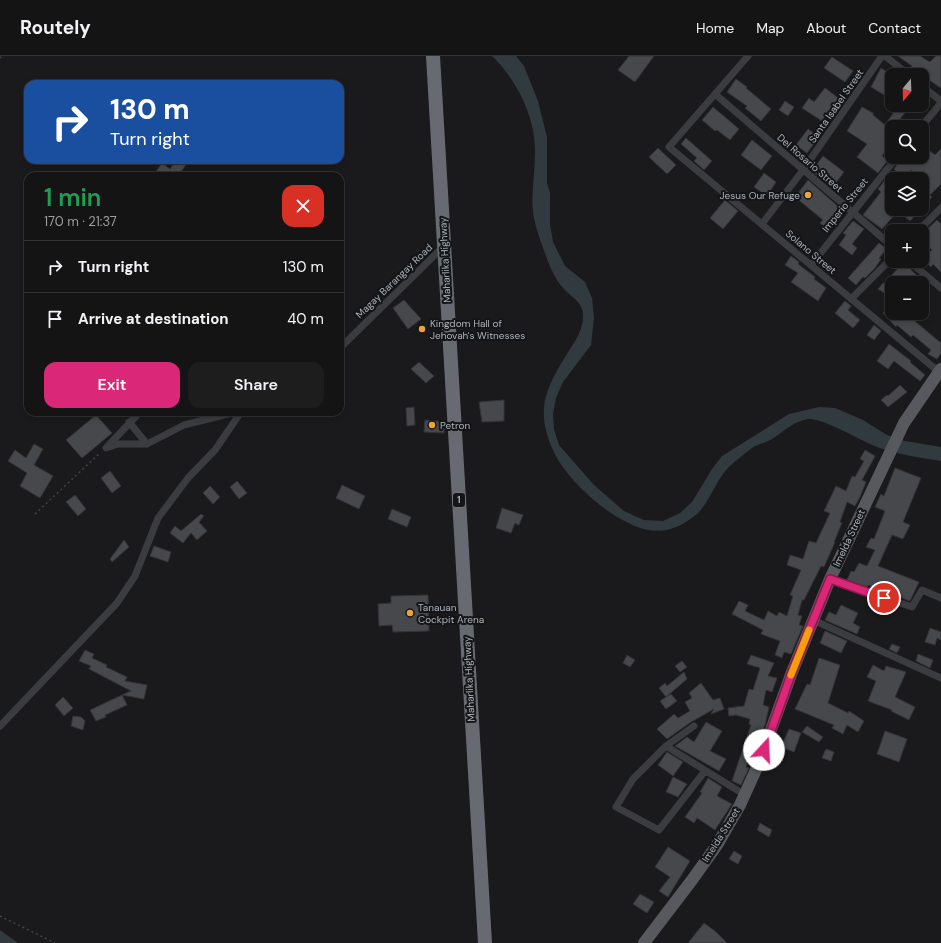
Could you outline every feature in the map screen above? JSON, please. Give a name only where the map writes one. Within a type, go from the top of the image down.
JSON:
[{"type":"highway","name":"Maharlika Highway","points":[[433,56],[485,943]]},
{"type":"main road","name":"Imelda Street","points":[[644,943],[692,880],[716,845],[745,795],[759,763],[830,579],[904,424],[940,371]]},
{"type":"street","points":[[715,94],[748,56]]},
{"type":"street","points":[[884,56],[900,68]]},
{"type":"street","name":"Santa Isabel Street","points":[[762,224],[803,170],[884,56]]},
{"type":"street","points":[[927,120],[941,102],[929,92]]},
{"type":"street","name":"Solano Street","points":[[715,94],[669,147],[940,371]]},
{"type":"street","name":"Del Rosario Street","points":[[715,94],[885,240]]},
{"type":"street","name":"Imperio Street","points":[[811,265],[891,164]]},
{"type":"street","points":[[925,224],[941,208]]},
{"type":"street","name":"Magay Barangay Road","points":[[344,344],[444,245]]},
{"type":"street","points":[[852,299],[885,265]]},
{"type":"street","points":[[917,268],[941,288]]},
{"type":"street","points":[[106,448],[136,416]]},
{"type":"street","points":[[106,448],[118,444],[147,444],[184,425],[220,416]]},
{"type":"street","points":[[0,726],[117,603],[135,576],[158,518],[188,478],[215,450],[238,416]]},
{"type":"street","points":[[129,422],[147,444]]},
{"type":"street","points":[[830,579],[912,607],[922,590],[941,598]]},
{"type":"street","points":[[813,620],[941,678]]},
{"type":"street","points":[[694,726],[666,746],[633,779],[616,806],[659,830],[706,771]]},
{"type":"street","points":[[666,746],[745,795]]},
{"type":"path","points":[[35,514],[106,448]]},
{"type":"path","points":[[0,916],[55,943]]},
{"type":"shaded area","points":[[492,56],[516,56],[524,66],[538,101],[547,137],[547,183],[550,193],[550,224],[553,242],[565,266],[585,282],[592,298],[594,318],[591,345],[563,382],[556,398],[553,414],[554,429],[559,445],[594,485],[624,511],[644,520],[663,521],[680,513],[692,502],[712,469],[722,456],[789,414],[819,407],[835,408],[863,420],[887,435],[905,441],[941,447],[941,461],[905,455],[883,449],[824,422],[808,419],[793,424],[772,439],[754,447],[742,455],[723,473],[702,509],[694,517],[670,529],[660,531],[650,530],[630,524],[611,513],[586,493],[570,476],[557,458],[547,435],[544,422],[544,409],[550,386],[555,374],[579,334],[583,321],[583,311],[576,300],[558,281],[551,269],[542,245],[533,212],[532,198],[535,153],[532,126],[517,88]]},
{"type":"shaded area","points":[[0,930],[18,943],[0,943]]},
{"type":"building","points":[[629,56],[654,56],[635,82],[618,70]]},
{"type":"building","points":[[898,56],[920,56],[930,62],[936,56],[941,56],[941,88],[929,80],[929,68],[911,68],[912,66]]},
{"type":"building","points":[[832,57],[853,71],[845,82],[824,68]]},
{"type":"building","points":[[881,68],[885,71],[885,95],[871,87]]},
{"type":"building","points":[[736,79],[771,109],[761,121],[745,108],[747,106],[727,92]]},
{"type":"building","points":[[825,88],[841,100],[832,112],[829,110],[822,121],[802,108],[809,98],[814,102]]},
{"type":"building","points":[[785,101],[794,107],[788,116],[779,110]]},
{"type":"building","points":[[713,107],[739,129],[730,140],[717,130],[715,131],[702,120]]},
{"type":"building","points":[[862,107],[873,113],[873,115],[885,125],[885,152],[882,156],[885,158],[885,164],[878,173],[857,157],[867,144],[847,131]]},
{"type":"building","points":[[894,112],[906,112],[900,119],[901,120],[888,120]]},
{"type":"building","points":[[808,129],[819,137],[807,153],[796,145]]},
{"type":"building","points":[[686,138],[712,161],[704,170],[694,161],[697,158],[681,144]]},
{"type":"building","points":[[752,140],[772,156],[761,170],[741,155]]},
{"type":"building","points":[[658,148],[676,165],[667,174],[649,157]]},
{"type":"building","points":[[941,149],[941,184],[930,195],[932,197],[929,201],[929,172],[913,172],[911,170],[909,172],[897,172],[894,169],[897,164],[929,164],[929,150],[935,155]]},
{"type":"building","points":[[823,156],[844,172],[832,188],[812,171]]},
{"type":"building","points":[[161,164],[170,169],[173,164],[186,164],[181,172],[156,172]]},
{"type":"building","points":[[764,173],[776,182],[767,196],[754,187]]},
{"type":"building","points":[[808,180],[842,210],[827,229],[820,223],[823,220],[795,197]]},
{"type":"building","points":[[885,180],[885,216],[894,216],[882,229],[863,215],[881,192],[878,189]]},
{"type":"building","points":[[725,200],[738,211],[723,229],[710,218]]},
{"type":"building","points":[[904,216],[915,216],[910,221]]},
{"type":"building","points":[[937,220],[941,224],[941,272],[933,264],[931,267],[929,265],[929,253],[932,250],[929,247],[929,227]]},
{"type":"building","points":[[853,221],[864,229],[852,244],[857,248],[852,255],[839,245],[846,235],[843,233]]},
{"type":"building","points":[[879,243],[885,248],[885,251],[879,258],[881,259],[875,268],[865,278],[863,277],[856,285],[848,278]]},
{"type":"building","points":[[791,256],[799,262],[798,264],[815,277],[814,279],[826,288],[818,301],[791,282],[798,273],[785,265]]},
{"type":"building","points":[[898,268],[909,268],[918,276],[891,276]]},
{"type":"building","points":[[883,283],[885,284],[884,293],[878,289]]},
{"type":"building","points":[[404,300],[421,319],[408,329],[393,308]]},
{"type":"building","points":[[845,301],[851,306],[848,310],[860,320],[853,328],[835,313]]},
{"type":"building","points":[[890,320],[913,320],[941,343],[941,353],[937,359],[928,354],[931,350],[913,335],[911,337],[897,325],[896,327]]},
{"type":"building","points":[[874,325],[881,331],[874,340],[867,335]]},
{"type":"building","points":[[889,344],[911,361],[910,362],[925,375],[920,381],[894,361],[888,369],[877,361]]},
{"type":"building","points":[[419,362],[434,376],[426,383],[411,369]]},
{"type":"building","points":[[900,385],[907,392],[888,407],[881,400]]},
{"type":"building","points":[[504,400],[504,421],[482,422],[479,402]]},
{"type":"building","points":[[414,407],[415,425],[407,426],[406,408]]},
{"type":"building","points":[[95,416],[97,416],[112,433],[82,458],[66,440]]},
{"type":"building","points":[[425,420],[445,422],[444,433],[424,432]]},
{"type":"building","points":[[34,444],[43,449],[34,465],[53,476],[40,498],[20,486],[27,473],[8,461],[15,450],[26,458]]},
{"type":"building","points":[[865,450],[875,456],[862,480],[866,482],[855,506],[847,502],[840,522],[842,523],[824,567],[821,566],[804,600],[802,600],[798,615],[802,616],[799,625],[803,626],[791,654],[784,652],[782,658],[775,655],[780,641],[761,634],[763,630],[732,614],[739,601],[748,605],[745,611],[764,620],[768,611],[777,616],[779,612],[787,616],[793,596],[790,595],[801,570],[787,565],[790,555],[803,559],[809,541],[816,543],[830,513],[824,511],[836,486],[846,491],[852,476],[855,477],[864,461],[860,459]]},
{"type":"building","points":[[895,468],[921,478],[903,522],[910,525],[903,539],[892,535],[878,566],[919,582],[910,601],[868,585],[867,587],[847,580],[851,571],[854,572],[859,563],[867,566],[875,550],[866,547],[871,538],[874,539],[885,511],[875,507],[881,494],[884,496]]},
{"type":"building","points":[[110,471],[121,486],[112,493],[101,478]]},
{"type":"building","points":[[237,481],[247,493],[239,499],[230,487]]},
{"type":"building","points":[[342,485],[365,496],[359,509],[336,498]]},
{"type":"building","points":[[210,486],[220,497],[213,504],[203,493]]},
{"type":"building","points":[[75,495],[86,509],[78,516],[66,502]]},
{"type":"building","points":[[502,508],[523,515],[519,525],[515,523],[511,533],[496,528]]},
{"type":"building","points":[[392,509],[411,517],[407,527],[388,519]]},
{"type":"building","points":[[201,514],[204,516],[199,522],[207,531],[197,540],[191,533],[183,543],[170,533],[175,526],[181,531]]},
{"type":"building","points":[[124,540],[129,547],[112,562],[110,559]]},
{"type":"building","points":[[154,546],[171,552],[168,562],[150,556]]},
{"type":"building","name":"Tanauan Cockpit Arena","points":[[428,595],[429,631],[393,632],[392,625],[379,626],[378,604],[391,603],[391,596]]},
{"type":"building","points":[[841,605],[858,613],[853,623],[860,627],[857,634],[825,620],[829,612],[836,615]]},
{"type":"building","points":[[930,628],[941,632],[941,640],[937,638],[935,645],[925,642]]},
{"type":"building","points":[[825,631],[847,641],[841,653],[820,643]]},
{"type":"building","points":[[892,644],[900,647],[897,653],[889,649]]},
{"type":"building","points":[[85,650],[94,654],[92,658],[107,665],[106,667],[127,677],[125,681],[147,685],[144,699],[122,695],[131,691],[89,669],[91,666],[79,661]]},
{"type":"building","points":[[918,654],[933,660],[930,668],[916,661]]},
{"type":"building","points":[[627,655],[635,660],[630,667],[623,663]]},
{"type":"building","points":[[751,655],[774,663],[768,676],[777,678],[772,692],[766,690],[763,705],[769,707],[765,725],[762,733],[758,732],[746,767],[749,768],[741,785],[732,781],[751,725],[749,724],[750,719],[736,715],[729,716],[728,708],[744,706],[749,689],[753,690],[760,668],[747,664]]},
{"type":"building","points":[[819,658],[840,665],[828,703],[848,713],[849,711],[864,721],[858,732],[847,725],[843,734],[832,728],[834,725],[795,709],[807,684],[810,685]]},
{"type":"building","points":[[682,661],[687,667],[680,672],[675,666]]},
{"type":"building","points":[[873,665],[884,671],[886,666],[906,672],[895,697],[915,707],[909,720],[891,711],[892,710],[868,701],[876,681],[867,677]]},
{"type":"building","points":[[684,672],[687,679],[666,697],[659,688],[665,683],[667,686]]},
{"type":"building","points":[[701,683],[713,700],[720,698],[724,709],[711,714],[714,709],[691,722],[667,739],[657,729],[674,714],[678,718],[690,711],[685,702],[692,698],[689,693]]},
{"type":"building","points":[[671,694],[677,701],[666,709],[660,701]]},
{"type":"building","points":[[122,695],[127,705],[105,715],[106,717],[96,721],[90,710]]},
{"type":"building","points":[[63,697],[73,708],[64,716],[55,705]]},
{"type":"building","points":[[73,716],[81,717],[85,721],[83,730],[71,726]]},
{"type":"building","points":[[706,722],[722,731],[710,751],[726,759],[719,771],[675,746],[687,737],[694,742]]},
{"type":"building","points":[[807,726],[823,737],[819,742],[802,732]]},
{"type":"building","points":[[789,729],[801,733],[794,752],[781,747]]},
{"type":"building","points":[[885,731],[907,739],[899,762],[877,754]]},
{"type":"building","points":[[826,749],[834,752],[831,761],[822,758]]},
{"type":"building","points":[[667,752],[683,762],[673,776],[658,765]]},
{"type":"building","points":[[673,777],[687,784],[678,797],[666,792]]},
{"type":"building","points":[[708,778],[722,787],[717,796],[732,804],[715,830],[697,818],[694,823],[685,817],[702,793],[700,792]]},
{"type":"building","points":[[760,823],[772,830],[769,837],[757,830]]},
{"type":"building","points":[[668,847],[690,861],[668,897],[659,891],[670,877],[655,867]]},
{"type":"building","points":[[734,851],[742,856],[738,864],[729,859]]},
{"type":"building","points":[[640,894],[654,902],[647,913],[633,904]]},
{"type":"building","points":[[704,923],[716,932],[727,943],[688,943]]},
{"type":"slow traffic","points":[[791,675],[809,630]]},
{"type":"place","name":"Jesus Our Refuge","points":[[808,195]]},
{"type":"place","name":"Kingdom Hall of Jehovah's Witnesses","points":[[422,329]]},
{"type":"place","name":"Petron","points":[[432,425]]},
{"type":"place","name":"Tanauan Cockpit Arena","points":[[410,613]]},
{"type":"route","points":[[764,750],[792,672],[830,579],[884,598]]}]
